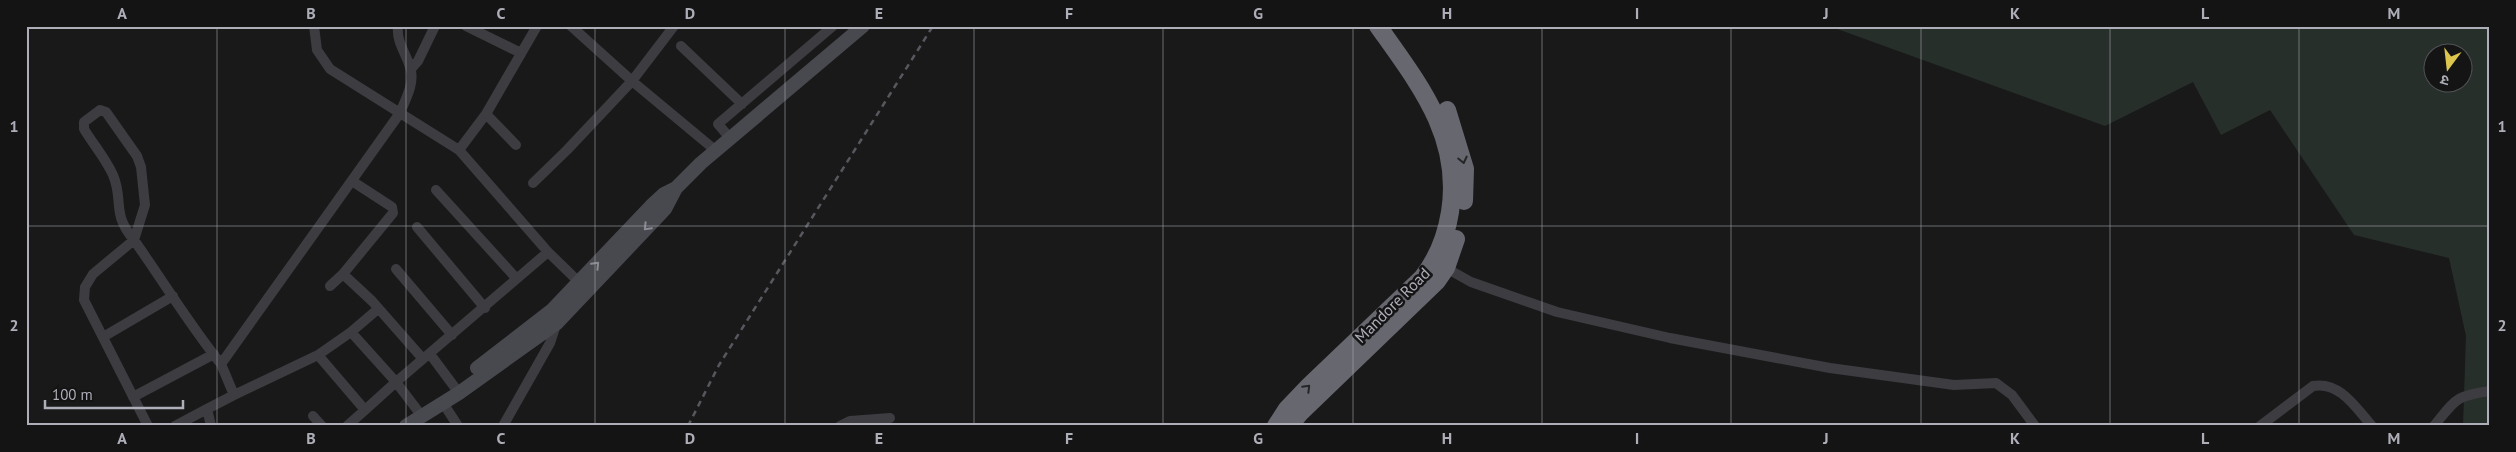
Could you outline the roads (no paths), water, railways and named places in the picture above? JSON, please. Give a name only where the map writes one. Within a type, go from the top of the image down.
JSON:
[{"type":"highway","name":"Mandore Road","points":[[1276,426],[1287,409],[1309,386],[1422,278],[1434,262],[1442,244],[1449,219],[1453,192],[1453,173],[1441,128],[1431,103],[1378,26]]},
{"type":"highway","name":"Mandore Road","points":[[1289,426],[1301,412],[1437,282],[1446,268],[1460,225],[1465,192],[1464,163],[1452,123],[1441,98],[1391,26]]},
{"type":"main road","points":[[394,426],[457,389],[555,317],[658,198],[676,188],[729,137],[863,26]]},
{"type":"main road","points":[[406,426],[443,403],[457,389]]},
{"type":"street","points":[[314,26],[317,50],[330,69],[459,150],[548,252],[583,286]]},
{"type":"street","points":[[221,364],[400,113],[410,87],[411,69],[398,42],[398,26]]},
{"type":"street","points":[[411,69],[418,61],[435,26]]},
{"type":"street","points":[[466,26],[521,52]]},
{"type":"street","points":[[459,150],[486,114],[538,26]]},
{"type":"street","points":[[533,183],[632,81],[674,26]]},
{"type":"street","points":[[729,137],[718,124],[834,26]]},
{"type":"street","points":[[572,27],[632,81],[715,150]]},
{"type":"street","points":[[681,46],[742,104]]},
{"type":"street","points":[[148,426],[84,300],[83,293],[93,274],[134,240],[141,223],[145,204],[141,167],[137,156],[106,112],[100,110],[84,122],[84,130],[112,174],[116,184],[120,218],[134,240],[173,296],[192,327],[221,364],[234,394]]},
{"type":"street","points":[[486,114],[516,145]]},
{"type":"street","points":[[330,286],[343,274],[389,220],[394,210],[383,200],[352,181]]},
{"type":"street","points":[[436,190],[516,278]]},
{"type":"street","points":[[417,227],[484,308]]},
{"type":"street","points":[[347,426],[548,252]]},
{"type":"street","points":[[1446,268],[1471,282],[1557,312],[1670,338],[1848,371],[1954,385],[1996,384],[2012,395],[2035,426]]},
{"type":"street","points":[[396,269],[452,335]]},
{"type":"street","points":[[343,274],[427,356],[457,389]]},
{"type":"street","points":[[103,337],[173,296]]},
{"type":"street","points":[[175,426],[234,394],[318,355],[351,332],[378,309]]},
{"type":"street","points":[[503,426],[553,336],[555,317]]},
{"type":"street","points":[[538,330],[544,354]]},
{"type":"street","points":[[351,332],[396,382],[418,411]]},
{"type":"street","points":[[133,397],[214,354]]},
{"type":"street","points":[[318,355],[365,410]]},
{"type":"street","points":[[2260,426],[2313,386],[2323,384],[2344,394],[2372,426]]},
{"type":"street","points":[[2434,426],[2456,399],[2470,392],[2490,391]]},
{"type":"street","points":[[443,403],[458,426]]},
{"type":"street","points":[[207,409],[211,426]]},
{"type":"street","points":[[313,416],[322,426]]},
{"type":"street","points":[[840,426],[850,421],[890,418]]},
{"type":"railway","points":[[688,426],[719,365],[933,26]]}]
